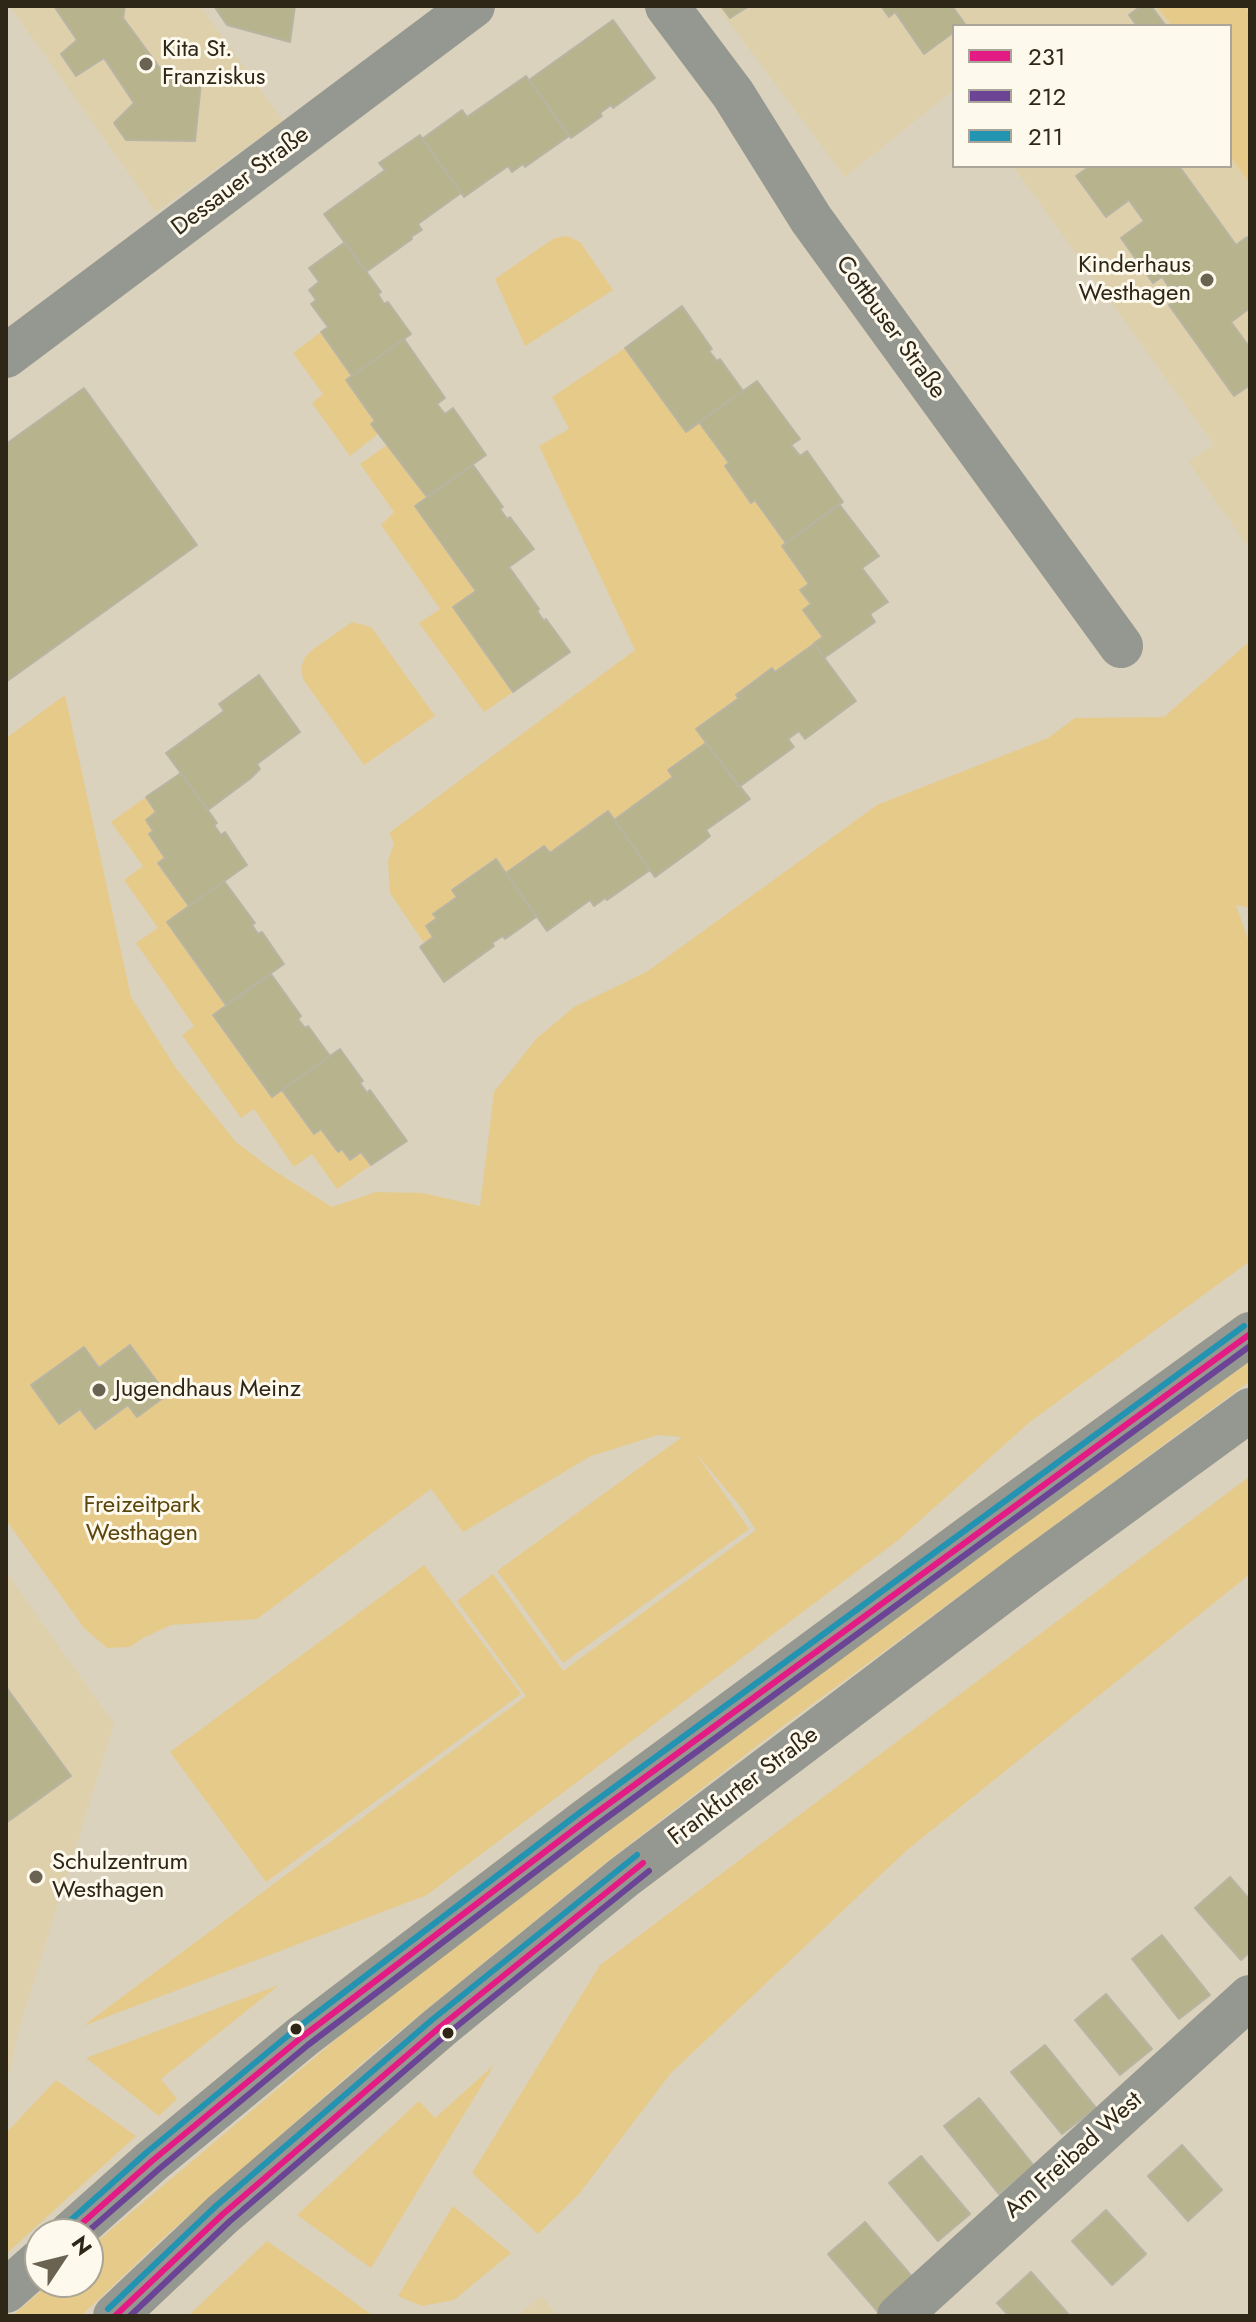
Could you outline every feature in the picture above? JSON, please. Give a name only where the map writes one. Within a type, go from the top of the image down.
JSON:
[{"type":"street","name":"Cottbuser Straße","points":[[667,6],[733,94],[811,219],[1121,646]]},
{"type":"street","name":"Dessauer Straße","points":[[6,356],[452,13]]},
{"type":"street","points":[[88,2218],[302,2037],[538,1857],[1250,1334]]},
{"type":"street","name":"Frankfurter Straße","points":[[115,2316],[223,2214],[440,2027],[624,1877],[1028,1572],[1250,1410]]},
{"type":"street","name":"Am Freibad West","points":[[899,2316],[1250,1997]]},
{"type":"street","points":[[6,2291],[24,2275]]},
{"type":"shaded area","name":"Kita St. Franziskus","points":[[10,6],[200,6],[283,121],[156,212]]},
{"type":"shaded area","points":[[717,6],[1250,6],[1250,550],[1188,461],[1214,445],[1014,168],[1232,168],[1232,24],[952,24],[952,92],[845,177]]},
{"type":"shaded area","name":"Schulzentrum Westhagen","points":[[6,1572],[114,1724],[19,2029],[6,2085]]},
{"type":"shaded area","points":[[542,2296],[557,2316],[516,2316]]},
{"type":"green space","points":[[1157,6],[1244,6],[1250,14],[1250,184],[1232,158],[1232,24],[1170,24]]},
{"type":"green space","points":[[567,236],[580,242],[613,290],[525,346],[495,279],[555,238]]},
{"type":"green space","points":[[321,332],[352,376],[346,381],[375,421],[372,424],[378,434],[350,456],[312,403],[323,394],[293,353]]},
{"type":"green space","points":[[625,348],[686,432],[699,422],[786,543],[782,546],[809,584],[801,590],[811,604],[803,610],[823,637],[775,672],[772,669],[737,694],[739,698],[696,729],[706,743],[668,770],[673,777],[614,820],[550,853],[544,846],[506,873],[495,859],[452,889],[457,897],[434,913],[437,918],[426,927],[433,937],[424,943],[390,893],[388,861],[394,843],[389,833],[635,650],[539,446],[569,429],[552,397]]},
{"type":"green space","points":[[387,445],[427,497],[416,506],[476,591],[453,607],[513,692],[484,712],[419,623],[440,609],[381,525],[394,512],[360,464]]},
{"type":"green space","points":[[352,622],[371,627],[435,716],[364,765],[303,679],[301,667],[312,650]]},
{"type":"green space","name":"Freizeitpark Westhagen","points":[[1250,641],[1250,908],[1236,905],[1250,945],[1250,1261],[1031,1421],[897,1541],[427,1895],[83,2026],[526,1696],[457,1601],[493,1574],[563,1671],[756,1530],[694,1451],[749,1529],[563,1663],[497,1571],[682,1437],[658,1435],[591,1456],[463,1532],[431,1489],[257,1619],[171,1625],[130,1647],[107,1648],[84,1628],[6,1520],[6,738],[65,695],[131,997],[175,1067],[236,1142],[270,1168],[332,1207],[376,1192],[422,1193],[480,1206],[494,1092],[536,1039],[574,1007],[648,971],[877,805],[1048,738],[1075,718],[1164,717]]},
{"type":"green space","points":[[146,797],[156,812],[146,820],[153,831],[149,834],[165,858],[158,863],[189,906],[167,923],[226,1005],[213,1016],[272,1097],[282,1090],[314,1133],[321,1129],[338,1152],[342,1149],[350,1160],[361,1152],[371,1165],[337,1189],[312,1154],[294,1167],[254,1109],[241,1118],[182,1035],[194,1026],[136,943],[158,928],[124,880],[143,866],[111,822]]},
{"type":"green space","points":[[1250,1361],[1250,1381],[779,1729],[608,1861],[384,2044],[104,2294],[104,2235],[359,2020],[766,1712]]},
{"type":"green space","points":[[1250,1476],[1250,1574],[907,1850],[671,2073],[579,2194],[538,2234],[472,2173],[600,1965]]},
{"type":"green space","points":[[424,1565],[521,1694],[266,1882],[170,1752]]},
{"type":"green space","points":[[279,1985],[161,2079],[177,2099],[159,2116],[86,2058]]},
{"type":"green space","points":[[494,2065],[371,2268],[297,2215],[419,2101],[435,2118]]},
{"type":"green space","points":[[56,2080],[136,2136],[46,2218],[24,2218],[24,2238],[6,2254],[6,2133]]},
{"type":"green space","points":[[453,2206],[511,2253],[454,2300],[422,2306],[398,2296]]},
{"type":"green space","points":[[267,2241],[342,2293],[373,2316],[188,2316]]},
{"type":"green space","points":[[33,2298],[100,2298],[81,2316],[12,2316]]},
{"type":"building","points":[[54,6],[125,6],[123,18],[168,79],[201,83],[195,141],[126,140],[114,123],[134,103],[104,58],[76,76],[61,54],[77,40]]},
{"type":"building","points":[[214,6],[295,6],[290,42],[227,25]]},
{"type":"building","points":[[721,6],[749,6],[730,18]]},
{"type":"building","points":[[881,6],[952,6],[965,24],[952,24],[952,33],[924,54],[895,12],[889,17]]},
{"type":"building","points":[[1141,6],[1151,6],[1164,24],[1136,24],[1129,15]]},
{"type":"building","points":[[613,20],[655,78],[613,108],[611,105],[600,113],[602,116],[571,138],[529,80]]},
{"type":"building","points":[[526,76],[569,136],[525,167],[523,164],[512,172],[508,166],[464,197],[422,139],[462,110],[467,117]]},
{"type":"building","points":[[420,135],[461,193],[418,224],[422,230],[412,239],[366,272],[324,214],[385,170],[379,163]]},
{"type":"building","name":"Kinderhaus Westhagen","points":[[1087,168],[1180,168],[1236,245],[1247,237],[1250,241],[1250,308],[1231,322],[1250,348],[1250,385],[1234,396],[1169,305],[1178,299],[1162,277],[1153,283],[1121,238],[1144,221],[1129,200],[1106,217],[1076,176]]},
{"type":"building","points":[[345,242],[381,292],[378,294],[384,304],[388,302],[411,334],[352,376],[321,332],[328,327],[311,304],[316,300],[309,290],[319,282],[309,268]]},
{"type":"building","points":[[682,306],[712,349],[709,351],[717,361],[720,359],[743,391],[686,432],[625,348]]},
{"type":"building","points":[[404,339],[445,398],[437,404],[445,414],[453,408],[486,455],[427,497],[371,424],[375,421],[346,380]]},
{"type":"building","points":[[757,381],[800,439],[791,445],[800,456],[807,451],[843,502],[786,543],[755,500],[751,503],[725,466],[729,463],[699,422]]},
{"type":"building","points":[[84,388],[197,545],[6,682],[6,444]]},
{"type":"building","points":[[473,465],[503,507],[500,509],[507,519],[510,517],[534,549],[509,567],[544,621],[546,619],[570,652],[513,692],[453,607],[476,591],[415,506]]},
{"type":"building","points":[[839,504],[879,556],[862,568],[888,602],[870,614],[875,622],[824,658],[814,643],[823,637],[803,610],[811,604],[800,590],[809,584],[782,546]]},
{"type":"building","points":[[814,644],[856,701],[805,739],[799,731],[788,739],[794,747],[739,787],[696,729],[739,698],[736,695],[772,668],[775,672]]},
{"type":"building","points":[[259,675],[300,732],[257,764],[260,769],[251,778],[208,810],[166,753],[224,711],[219,704]]},
{"type":"building","points":[[706,743],[750,799],[706,830],[710,836],[655,877],[614,820],[673,777],[668,770]]},
{"type":"building","points":[[181,773],[217,823],[214,825],[221,835],[225,832],[247,865],[189,906],[158,863],[165,858],[149,834],[153,831],[146,820],[156,812],[146,797]]},
{"type":"building","points":[[608,811],[650,870],[607,900],[605,898],[594,906],[590,900],[547,931],[506,873],[544,846],[550,853]]},
{"type":"building","points":[[496,859],[536,917],[505,939],[503,936],[492,943],[494,946],[444,982],[420,947],[433,937],[426,926],[437,918],[433,914],[457,897],[452,890]]},
{"type":"building","points":[[224,881],[255,923],[252,925],[258,934],[262,932],[284,964],[226,1005],[167,922]]},
{"type":"building","points":[[271,974],[301,1016],[298,1019],[305,1028],[308,1026],[330,1056],[272,1097],[213,1015]]},
{"type":"building","points":[[340,1049],[363,1081],[360,1083],[367,1093],[370,1090],[407,1141],[371,1165],[361,1152],[350,1160],[342,1149],[338,1152],[321,1129],[314,1134],[282,1090]]},
{"type":"building","name":"Jugendhaus Meinz","points":[[130,1345],[167,1395],[137,1417],[128,1405],[95,1429],[80,1409],[59,1424],[31,1385],[84,1347],[99,1368]]},
{"type":"building","points":[[6,1687],[71,1776],[6,1823]]},
{"type":"building","points":[[1230,1877],[1250,1900],[1250,1952],[1241,1960],[1195,1908]]},
{"type":"building","points":[[1162,1935],[1210,1995],[1179,2019],[1132,1959]]},
{"type":"building","points":[[1106,1994],[1152,2049],[1120,2075],[1075,2020]]},
{"type":"building","points":[[1045,2045],[1096,2108],[1062,2134],[1011,2072]]},
{"type":"building","points":[[979,2098],[1034,2166],[999,2194],[944,2126]]},
{"type":"building","points":[[1182,2145],[1222,2190],[1188,2221],[1148,2176]]},
{"type":"building","points":[[921,2156],[970,2214],[938,2241],[889,2183]]},
{"type":"building","points":[[1106,2210],[1146,2254],[1112,2285],[1072,2241]]},
{"type":"building","points":[[865,2222],[915,2280],[878,2312],[828,2254]]},
{"type":"building","points":[[1031,2272],[1070,2316],[1009,2316],[997,2303]]},
{"type":"transit line","name":"211","points":[[73,2218],[146,2153],[296,2029],[582,1811],[1244,1326]]},
{"type":"transit line","name":"231","points":[[88,2218],[302,2037],[588,1819],[1250,1334]]},
{"type":"transit line","name":"212","points":[[103,2218],[308,2045],[594,1827],[1250,1346]]},
{"type":"transit line","name":"211","points":[[108,2309],[216,2206],[433,2019],[637,1855]]},
{"type":"transit line","name":"231","points":[[115,2316],[223,2214],[440,2027],[643,1863]]},
{"type":"transit line","name":"212","points":[[130,2316],[230,2221],[446,2035],[649,1871]]},
{"type":"place","name":"Kita St. Franziskus","points":[[146,64]]},
{"type":"place","name":"Kinderhaus Westhagen","points":[[1207,280]]},
{"type":"place","name":"Jugendhaus Meinz","points":[[99,1390]]},
{"type":"place","name":"Schulzentrum Westhagen","points":[[36,1877]]}]
